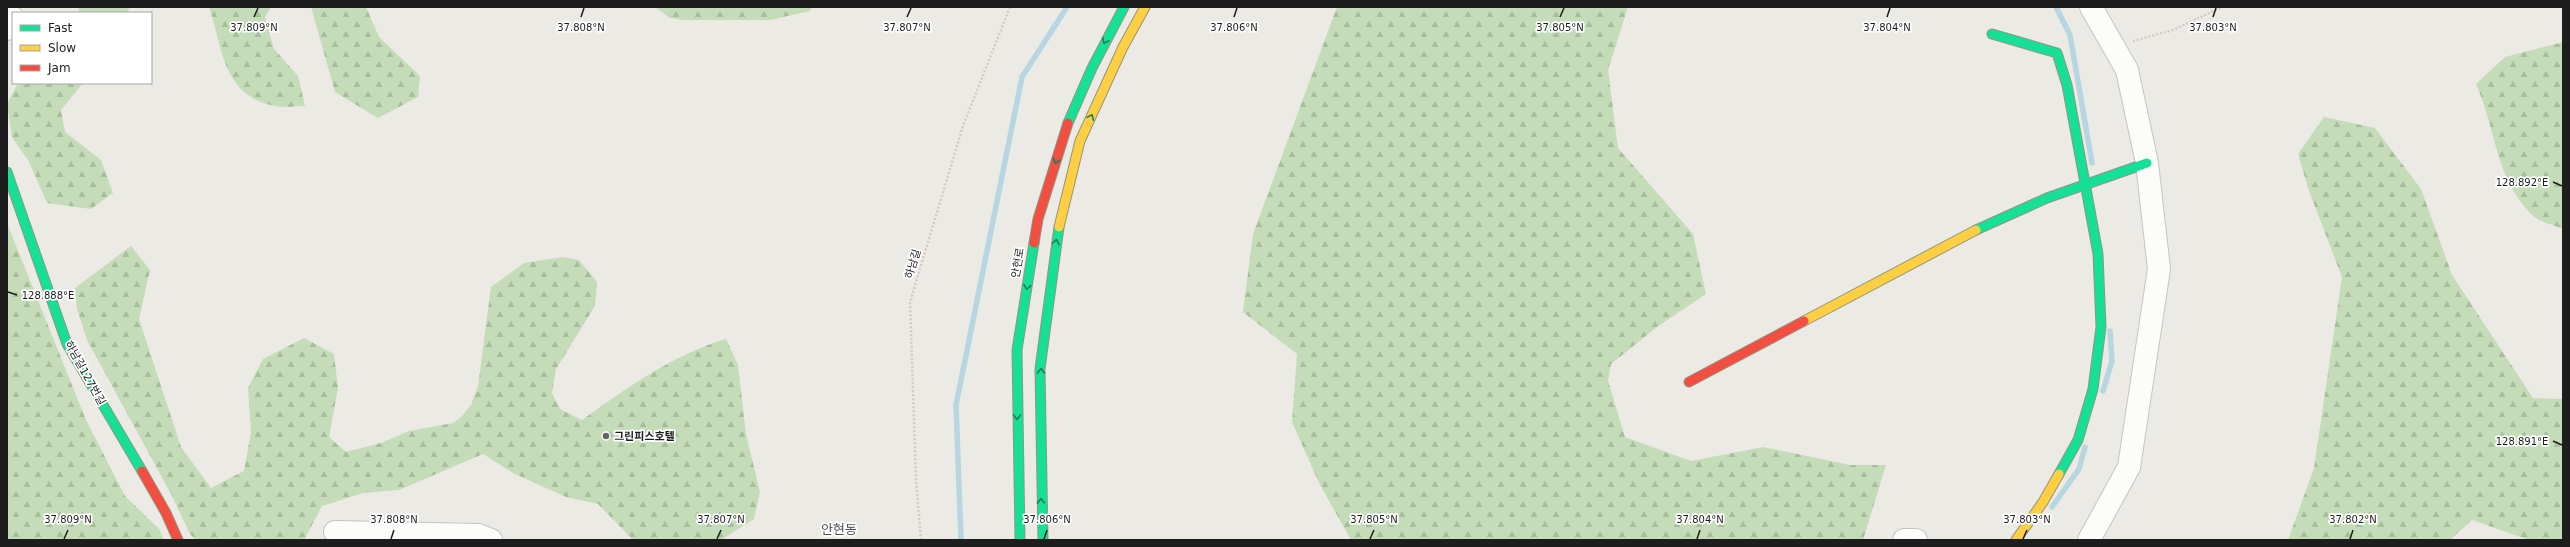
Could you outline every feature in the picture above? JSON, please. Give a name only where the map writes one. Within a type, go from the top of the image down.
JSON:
[{"type":"street","name":"안현로","points":[[1020,540],[1017,350],[1038,219],[1070,117],[1092,68],[1124,7]]},
{"type":"street","points":[[1043,540],[1040,369],[1055,242],[1080,141],[1123,47],[1145,7]]},
{"type":"street","points":[[2089,540],[2129,467],[2159,269],[2147,163],[2127,70],[2091,7]]},
{"type":"street","points":[[7,29],[12,20]]},
{"type":"street","points":[[1992,34],[2057,53],[2067,85],[2088,183],[2098,254],[2101,320],[2093,389],[2078,440],[2043,502],[2016,540]]},
{"type":"street","points":[[1689,382],[1967,234],[2088,183],[2147,163]]},
{"type":"street","name":"하남길127번길","points":[[7,172],[67,344],[166,513],[178,540]]},
{"type":"street","points":[[335,532],[478,535],[491,540]]},
{"type":"street","points":[[1904,540],[1916,540]]},
{"type":"path","name":"하남길","points":[[920,540],[916,481],[910,302],[963,126],[1010,7]]},
{"type":"path","points":[[2114,47],[2173,30],[2222,7]]},
{"type":"green space","points":[[78,7],[130,7],[127,12],[79,12]]},
{"type":"green space","points":[[209,7],[271,7],[265,17],[274,49],[298,76],[305,106],[274,106],[257,100],[244,92],[234,81],[227,68]]},
{"type":"green space","points":[[311,7],[366,7],[379,37],[420,76],[418,97],[378,118],[335,92]]},
{"type":"green space","points":[[655,7],[812,7],[810,11],[770,20],[683,20],[670,18]]},
{"type":"green space","points":[[1337,7],[1628,7],[1608,70],[1618,148],[1693,234],[1706,294],[1657,327],[1611,364],[1608,381],[1625,437],[1691,461],[1763,447],[1850,465],[1886,465],[1863,540],[1351,540],[1319,483],[1292,422],[1297,354],[1243,312],[1253,234]]},
{"type":"green space","points":[[2563,42],[2563,229],[2532,215],[2520,201],[2510,185],[2503,169],[2483,101],[2476,84],[2505,57]]},
{"type":"green space","points":[[82,84],[61,110],[65,132],[101,160],[113,193],[91,209],[47,203],[29,162],[12,137],[7,104],[17,85]]},
{"type":"green space","points":[[2324,117],[2375,128],[2421,189],[2452,275],[2533,398],[2563,399],[2563,540],[2529,540],[2472,520],[2450,540],[2288,540],[2314,468],[2342,277],[2309,191],[2298,154]]},
{"type":"green space","points":[[7,223],[86,420],[125,496],[160,530],[163,540],[7,540]]},
{"type":"green space","points":[[131,246],[150,270],[139,319],[181,447],[211,488],[244,471],[251,432],[248,388],[263,359],[304,338],[334,354],[338,388],[329,437],[346,452],[381,443],[409,431],[453,423],[461,417],[471,405],[478,386],[491,287],[524,263],[563,257],[579,260],[597,282],[595,306],[556,369],[552,393],[560,409],[582,420],[615,396],[669,363],[726,339],[738,365],[746,434],[760,492],[754,519],[721,540],[633,540],[598,504],[566,497],[515,474],[483,454],[399,490],[363,493],[322,506],[304,540],[196,540],[190,534],[171,494],[87,340],[77,309],[75,288]]},
{"type":"waterway","points":[[961,540],[956,405],[1022,77],[1067,7]]},
{"type":"waterway","points":[[2056,7],[2070,35],[2092,163]]},
{"type":"waterway","points":[[2103,391],[2112,361],[2110,331]]},
{"type":"waterway","points":[[2052,507],[2079,469],[2085,447]]},
{"type":"traffic: fast","points":[[1068,123],[1092,68],[1124,7]]},
{"type":"traffic: fast","points":[[1992,34],[2057,53],[2067,85],[2098,254],[2101,327],[2093,389],[2078,440],[2059,474]]},
{"type":"traffic: fast","points":[[1976,230],[2047,198],[2147,163]]},
{"type":"traffic: fast","points":[[7,172],[67,344],[142,471]]},
{"type":"traffic: fast","points":[[1043,540],[1040,369],[1059,227]]},
{"type":"traffic: fast","points":[[1020,540],[1017,350],[1034,243]]},
{"type":"traffic: slow","points":[[1059,227],[1080,141],[1123,47],[1145,7]]},
{"type":"traffic: slow","points":[[1804,321],[1976,230]]},
{"type":"traffic: slow","points":[[2016,540],[2043,502],[2059,474]]},
{"type":"traffic: jam","points":[[1034,243],[1038,219],[1068,123]]},
{"type":"traffic: jam","points":[[1689,382],[1804,321]]},
{"type":"traffic: jam","points":[[142,471],[166,513],[178,540]]},
{"type":"place","name":"그린피스호텔","points":[[606,436]]},
{"type":"district","name":"안현동","points":[[839,529]]}]
